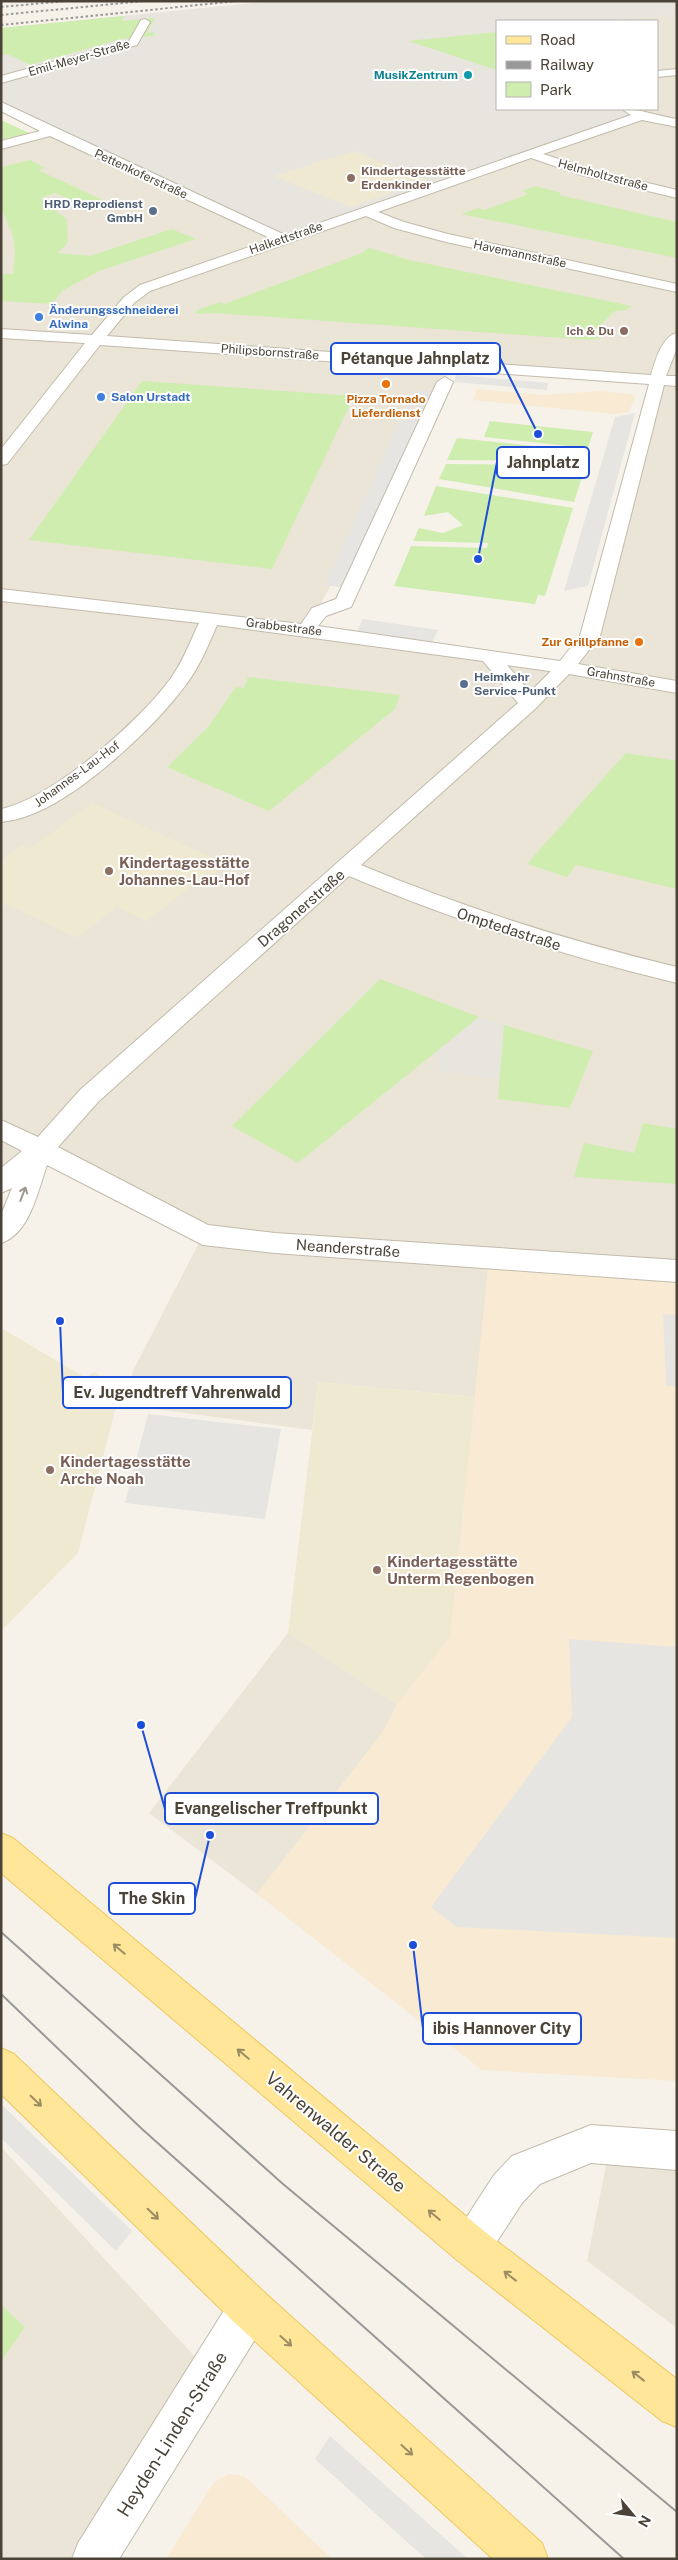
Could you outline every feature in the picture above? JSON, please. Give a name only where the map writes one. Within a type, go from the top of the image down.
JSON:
[{"type":"main road","name":"Vahrenwalder Straße","points":[[1,1850],[471,2246],[677,2406]]},
{"type":"main road","points":[[1,2067],[250,2308],[526,2559]]},
{"type":"street","name":"Emil-Meyer-Straße","points":[[1,80],[133,43],[145,22]]},
{"type":"street","points":[[658,74],[677,72]]},
{"type":"street","name":"Pettenkoferstraße","points":[[1,106],[51,132],[282,239]]},
{"type":"street","points":[[630,110],[641,116],[677,123]]},
{"type":"street","name":"Halkettstraße","points":[[4,453],[129,300],[145,288],[641,116]]},
{"type":"street","points":[[1,145],[51,132]]},
{"type":"street","name":"Helmholtzstraße","points":[[530,154],[586,172],[677,194]]},
{"type":"street","name":"Havemannstraße","points":[[365,211],[399,225],[446,238],[677,288]]},
{"type":"street","name":"Philipsbornstraße","points":[[1,333],[677,381]]},
{"type":"street","name":"Dragonerstraße","points":[[1,1183],[40,1151],[89,1096],[529,704],[565,668],[590,636],[668,349],[677,337]]},
{"type":"street","points":[[306,630],[319,612],[344,604],[445,382]]},
{"type":"street","name":"Grabbestraße","points":[[1,595],[306,630],[565,668]]},
{"type":"street","name":"Johannes-Lau-Hof","points":[[1,816],[12,816],[29,809],[110,752],[148,718],[178,682],[211,618]]},
{"type":"street","points":[[489,656],[529,704]]},
{"type":"street","name":"Grahnstraße","points":[[565,668],[677,687]]},
{"type":"street","name":"Omptedastraße","points":[[347,867],[426,902],[541,941],[677,975]]},
{"type":"street","name":"Neanderstraße","points":[[1,1129],[203,1235],[275,1243],[677,1271]]},
{"type":"street","name":"Dragonerstraße","points":[[1,1233],[14,1218],[40,1151]]},
{"type":"street","points":[[471,2246],[508,2189],[526,2170],[591,2144],[619,2148],[677,2151]]},
{"type":"street","name":"Heyden-Linden-Straße","points":[[94,2559],[250,2308]]},
{"type":"shaded area","points":[[275,1],[677,1],[677,14],[616,20],[496,20],[496,110],[630,110],[641,116],[282,239],[1,106],[1,28]]},
{"type":"shaded area","points":[[677,14],[677,1271],[490,1258],[475,1397],[318,1382],[312,1430],[125,1405],[133,1371],[203,1235],[40,1151],[1,1183],[1,145],[51,132],[640,116],[630,110],[658,110],[658,20],[616,20]],"holes":[[[453,365],[659,380],[580,651],[565,668],[306,630]]]},
{"type":"shaded area","name":"Kindertagesstätte Erdenkinder","points":[[354,151],[427,180],[350,207],[274,176]]},
{"type":"shaded area","points":[[456,375],[548,383],[547,390],[454,382]]},
{"type":"shaded area","points":[[477,389],[544,395],[599,391],[631,394],[635,397],[629,412],[615,414],[473,400]]},
{"type":"shaded area","points":[[414,390],[434,392],[347,588],[325,585]]},
{"type":"shaded area","points":[[635,413],[588,586],[564,591],[615,417]]},
{"type":"shaded area","points":[[363,619],[438,630],[432,643],[357,631]]},
{"type":"shaded area","name":"Kindertagesstätte Johannes-Lau-Hof","points":[[92,803],[219,861],[219,870],[212,875],[207,873],[147,921],[117,907],[77,938],[6,904],[1,908],[1,861],[22,845],[30,849]]},
{"type":"shaded area","points":[[479,1017],[504,1025],[500,1079],[434,1070],[438,1050]]},
{"type":"shaded area","points":[[489,1258],[677,1271],[677,2081],[482,2070],[257,1894],[383,1732],[397,1704],[450,1636]]},
{"type":"shaded area","points":[[663,1314],[677,1315],[677,1386],[666,1386]]},
{"type":"shaded area","name":"Kindertagesstätte Arche Noah","points":[[1,1328],[86,1378],[94,1372],[121,1388],[78,1553],[1,1631]]},
{"type":"shaded area","name":"Kindertagesstätte Unterm Regenbogen","points":[[318,1382],[475,1397],[450,1637],[397,1704],[288,1633]]},
{"type":"shaded area","points":[[148,1414],[281,1429],[265,1519],[125,1503]]},
{"type":"shaded area","points":[[288,1633],[397,1704],[383,1732],[257,1894],[149,1813]]},
{"type":"shaded area","points":[[569,1639],[677,1647],[677,1938],[457,1927],[431,1907],[572,1717]]},
{"type":"shaded area","points":[[1,2104],[132,2231],[116,2251],[1,2138]]},
{"type":"shaded area","points":[[1,2147],[210,2373],[94,2559],[1,2559]]},
{"type":"shaded area","points":[[607,2161],[677,2167],[677,2328],[587,2261]]},
{"type":"shaded area","points":[[330,2436],[468,2559],[426,2559],[315,2459]]},
{"type":"shaded area","points":[[229,2474],[243,2476],[250,2481],[332,2559],[166,2559],[210,2488],[216,2481]]},
{"type":"green space","points":[[124,16],[122,21],[155,18],[147,33],[155,32],[154,36],[122,39],[30,65],[7,54],[1,55],[1,28]]},
{"type":"green space","points":[[496,32],[496,70],[408,41]]},
{"type":"green space","points":[[1,120],[29,133],[1,140]]},
{"type":"green space","points":[[30,160],[45,168],[38,170],[107,202],[79,203],[55,193],[40,198],[67,220],[68,242],[58,253],[90,256],[172,229],[196,239],[99,271],[62,291],[52,304],[1,301],[1,280],[4,274],[13,274],[15,254],[13,235],[1,208],[1,167]]},
{"type":"green space","points":[[536,186],[561,193],[559,195],[677,222],[677,258],[461,214],[478,208],[485,210],[528,194],[522,191]]},
{"type":"green space","points":[[370,248],[409,260],[632,306],[626,310],[615,311],[595,330],[598,331],[596,334],[601,335],[598,339],[591,340],[215,313],[195,314],[197,310],[220,302],[224,304],[365,252],[363,251]]},
{"type":"green space","points":[[142,381],[354,396],[272,569],[29,540]]},
{"type":"green space","points":[[490,421],[593,432],[588,448],[484,437]]},
{"type":"green space","points":[[457,438],[590,452],[587,461],[447,460]]},
{"type":"green space","points":[[446,464],[586,465],[574,502],[439,479]]},
{"type":"green space","points":[[436,486],[573,508],[545,596],[538,595],[535,604],[394,586],[411,546],[487,548],[488,543],[413,541],[419,528],[443,533],[463,525],[448,512],[424,516]]},
{"type":"green space","points":[[248,677],[400,695],[395,709],[269,811],[167,767],[208,727],[236,687],[244,688]]},
{"type":"green space","points":[[626,753],[677,761],[677,889],[576,865],[567,877],[527,864]]},
{"type":"green space","points":[[380,979],[479,1017],[298,1163],[232,1126]]},
{"type":"green space","points":[[504,1025],[593,1051],[570,1108],[498,1099]]},
{"type":"green space","points":[[643,1123],[677,1129],[677,1184],[574,1177],[584,1143],[634,1153]]},
{"type":"green space","points":[[1,2305],[25,2327],[1,2361]]},
{"type":"tram line","points":[[1,1932],[283,2184],[677,2512]]},
{"type":"tram line","points":[[1,1994],[142,2129],[624,2559]]},
{"type":"railway","points":[[1,7],[66,1]]},
{"type":"railway","points":[[1,15],[144,1]]},
{"type":"railway","points":[[1,25],[238,1]]},
{"type":"place","name":"MusikZentrum","points":[[468,75]]},
{"type":"place","name":"Kindertagesstätte Erdenkinder","points":[[351,178]]},
{"type":"place","name":"HRD Reprodienst GmbH","points":[[153,211]]},
{"type":"place","name":"Änderungsschneiderei Alwina","points":[[39,317]]},
{"type":"place","name":"Ich & Du","points":[[624,331]]},
{"type":"place","name":"Pizza Tornado Lieferdienst","points":[[386,384]]},
{"type":"place","name":"Salon Urstadt","points":[[101,397]]},
{"type":"place","name":"Pétanque Jahnplatz","points":[[538,434]]},
{"type":"place","name":"Jahnplatz","points":[[478,559]]},
{"type":"place","name":"Zur Grillpfanne","points":[[639,642]]},
{"type":"place","name":"Heimkehr Service-Punkt","points":[[464,684]]},
{"type":"place","name":"Kindertagesstätte Johannes-Lau-Hof","points":[[109,871]]},
{"type":"place","name":"Ev. Jugendtreff Vahrenwald","points":[[60,1321]]},
{"type":"place","name":"Kindertagesstätte Arche Noah","points":[[50,1470]]},
{"type":"place","name":"Kindertagesstätte Unterm Regenbogen","points":[[377,1570]]},
{"type":"place","name":"Evangelischer Treffpunkt","points":[[141,1725]]},
{"type":"place","name":"The Skin","points":[[210,1835]]},
{"type":"place","name":"ibis Hannover City","points":[[413,1945]]}]
